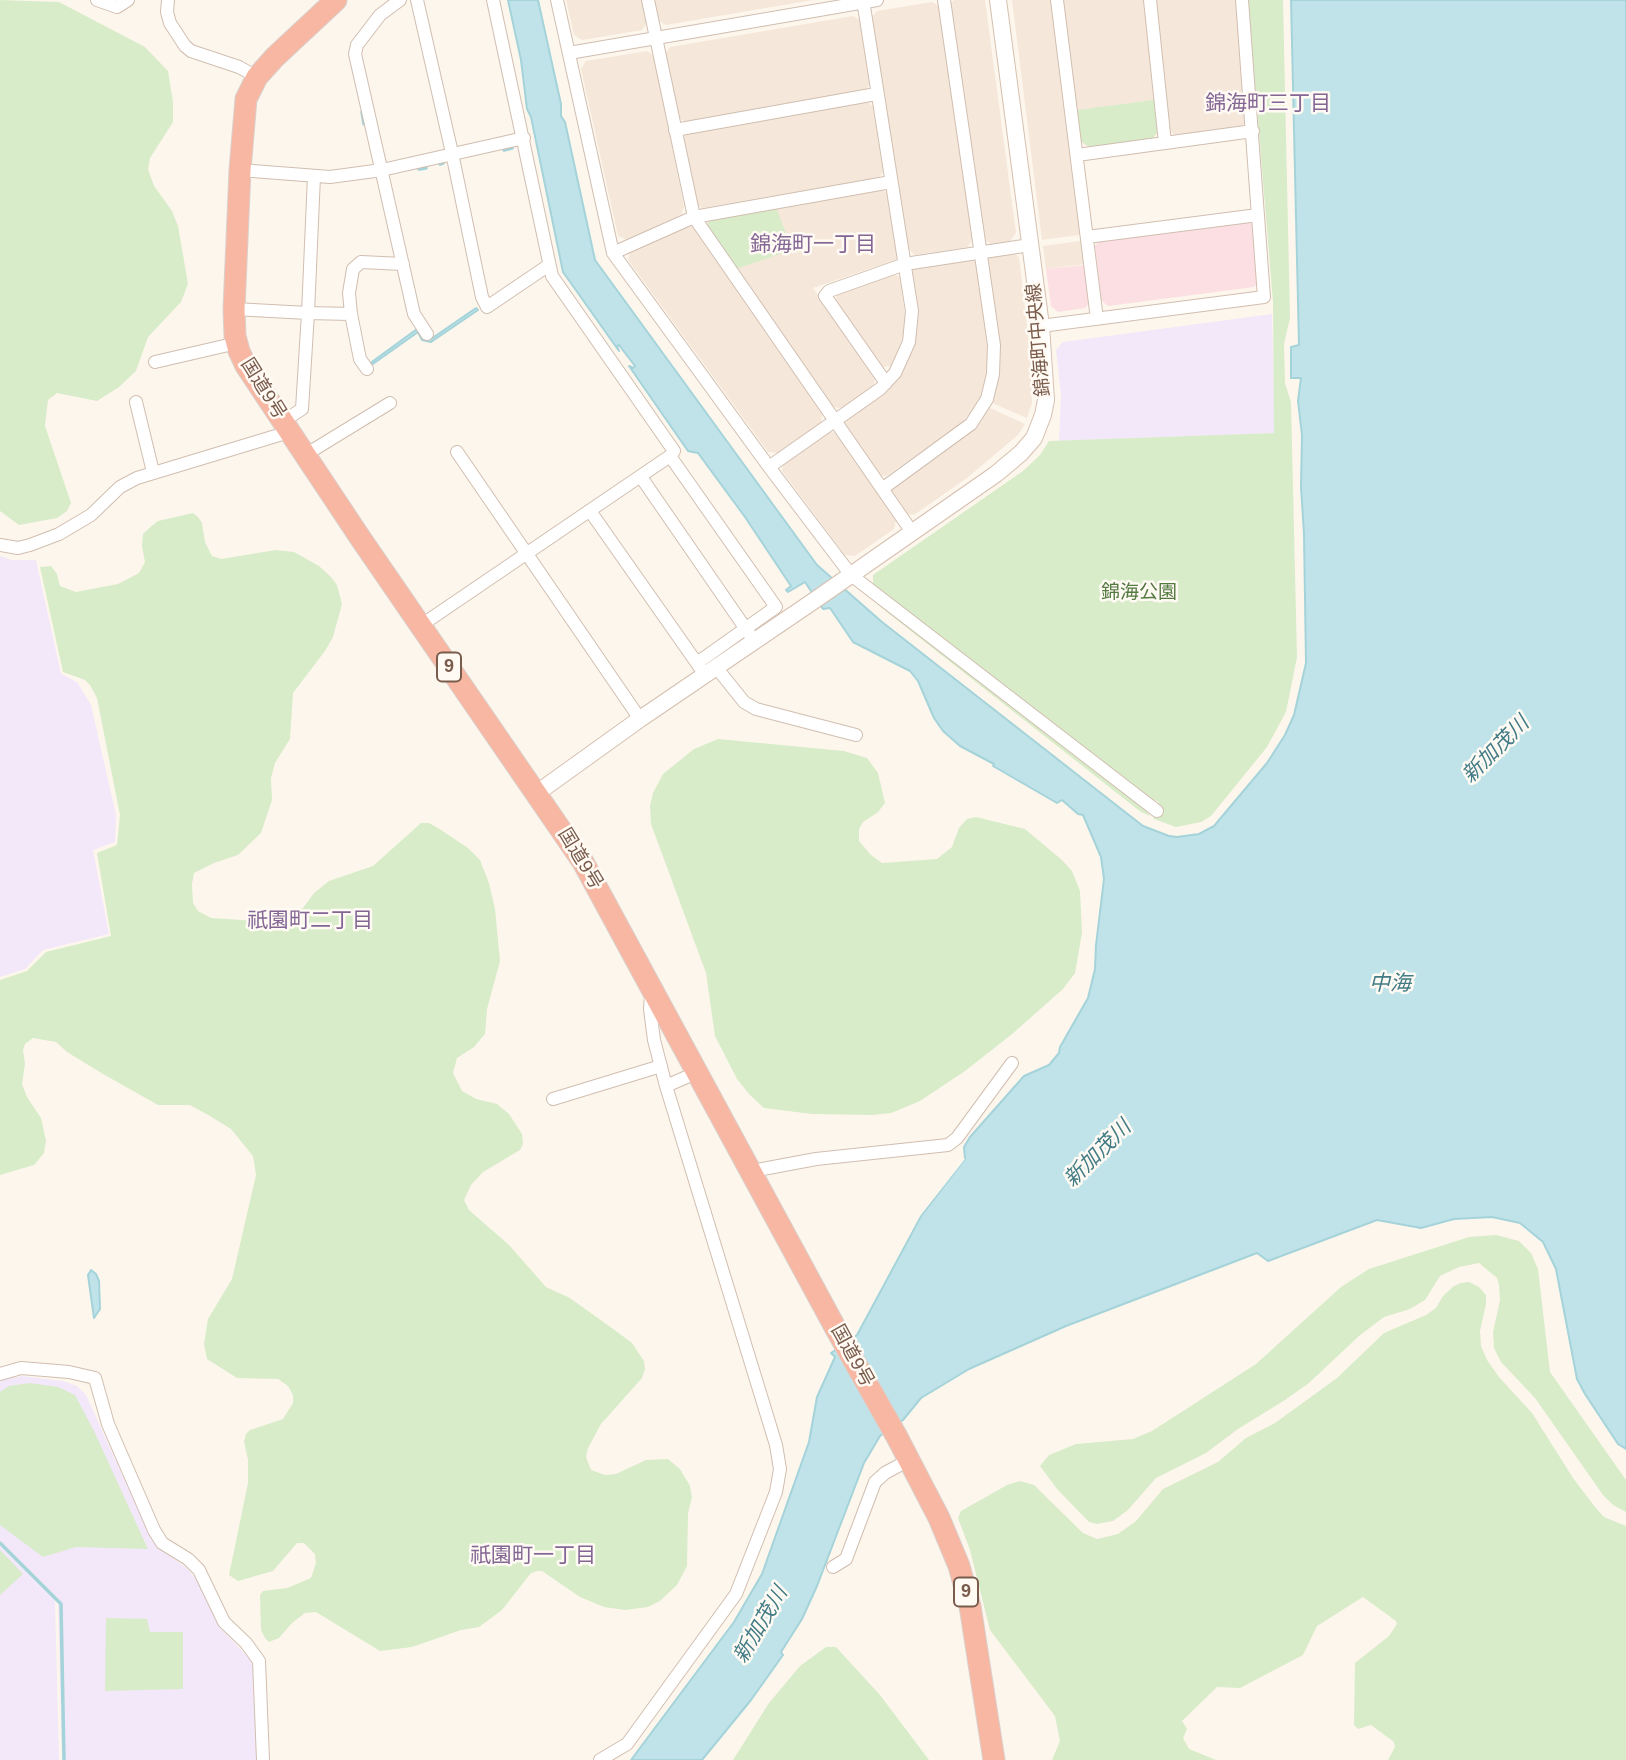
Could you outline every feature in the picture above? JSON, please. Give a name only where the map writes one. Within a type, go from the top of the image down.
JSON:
[{"type":"highway","name":"国道9号","points":[[336,0],[275,57],[257,77],[246,99],[243,114],[234,309],[237,342],[246,366],[304,456],[583,862],[836,1329],[898,1437],[939,1518],[959,1566],[974,1631],[994,1760]]},
{"type":"street","points":[[97,0],[117,7],[128,0]]},
{"type":"street","points":[[167,0],[170,23],[185,46],[191,51],[239,67],[257,77]]},
{"type":"street","points":[[400,0],[380,15],[357,45],[355,54],[414,314],[427,334]]},
{"type":"street","points":[[418,0],[482,297],[487,307],[549,265]]},
{"type":"street","points":[[420,626],[640,477],[674,451],[552,276],[493,0]]},
{"type":"street","points":[[557,0],[613,253],[769,467],[846,579],[1157,811]]},
{"type":"street","points":[[648,0],[694,218],[912,532]]},
{"type":"street","points":[[882,489],[971,424],[987,399],[993,374],[994,345],[944,0]]},
{"type":"street","name":"錦海町中央線","points":[[537,793],[640,719],[750,634],[815,600],[1008,464],[1034,438],[1046,400],[1041,326],[998,0]]},
{"type":"street","points":[[1057,0],[1097,319]]},
{"type":"street","points":[[1150,0],[1165,143]]},
{"type":"street","points":[[1041,326],[1264,297],[1242,0]]},
{"type":"street","points":[[569,53],[868,1],[877,94],[912,311],[912,331],[901,363],[886,383],[769,467]]},
{"type":"street","points":[[676,130],[877,94]]},
{"type":"street","points":[[1077,155],[1253,131]]},
{"type":"street","points":[[240,170],[330,177],[382,170],[524,138]]},
{"type":"street","points":[[0,545],[18,548],[59,534],[91,515],[127,482],[286,427],[302,410],[314,176]]},
{"type":"street","points":[[613,253],[694,218],[891,182]]},
{"type":"street","points":[[1087,237],[1258,215]]},
{"type":"street","points":[[886,383],[825,296],[832,289],[905,264],[1030,244]]},
{"type":"street","points":[[367,369],[360,359],[351,314],[349,293],[352,272],[356,264],[361,262],[403,264]]},
{"type":"street","points":[[234,309],[351,314]]},
{"type":"street","points":[[155,362],[237,342]]},
{"type":"street","points":[[136,402],[153,472]]},
{"type":"street","points":[[304,456],[390,403]]},
{"type":"street","points":[[457,452],[640,719]]},
{"type":"street","points":[[640,477],[750,634],[776,607],[670,456]]},
{"type":"street","points":[[590,511],[706,668],[744,702],[756,709],[856,735]]},
{"type":"street","points":[[600,1760],[627,1744],[736,1594],[776,1492],[780,1469],[776,1445],[666,1086],[654,1041],[650,1009],[651,986]]},
{"type":"street","points":[[752,1171],[816,1159],[948,1145],[957,1138],[1012,1062]]},
{"type":"street","points":[[553,1099],[661,1066]]},
{"type":"street","points":[[666,1086],[698,1072]]},
{"type":"street","points":[[0,1374],[20,1368],[69,1372],[95,1378],[108,1424],[154,1530],[162,1543],[188,1559],[199,1570],[224,1622],[247,1643],[259,1661],[263,1760]]},
{"type":"street","points":[[833,1567],[846,1559],[875,1482],[885,1473],[909,1460]]},
{"type":"shaded area","points":[[566,0],[643,0],[647,22],[642,30],[582,40],[574,35]]},
{"type":"shaded area","points":[[654,0],[813,0],[666,25],[658,20]]},
{"type":"shaded area","points":[[954,0],[985,0],[1016,233],[1010,241],[991,244],[983,238],[950,4]]},
{"type":"shaded area","points":[[1012,0],[1052,0],[1081,232],[1079,235],[1042,240]]},
{"type":"shaded area","points":[[1063,0],[1145,0],[1158,132],[1153,139],[1088,147],[1080,141]]},
{"type":"shaded area","points":[[1156,0],[1237,0],[1246,122],[1241,127],[1175,135],[1169,130]]},
{"type":"shaded area","points":[[932,2],[940,7],[972,240],[968,247],[915,255],[908,249],[871,18],[877,11]]},
{"type":"shaded area","points":[[853,16],[861,21],[871,83],[865,91],[685,122],[678,117],[665,54],[670,47]]},
{"type":"shaded area","points":[[647,51],[654,56],[684,207],[681,215],[627,240],[618,236],[581,69],[586,61]]},
{"type":"shaded area","points":[[867,102],[874,107],[884,170],[879,178],[702,208],[694,203],[682,140],[688,133]]},
{"type":"shaded area","points":[[881,189],[888,194],[898,259],[813,288],[875,377],[874,385],[841,408],[831,407],[706,226],[709,219]]},
{"type":"shaded area","points":[[1247,221],[1255,227],[1259,280],[1254,287],[1108,306],[1101,300],[1095,246],[1100,240]]},
{"type":"shaded area","points":[[684,225],[693,227],[822,414],[821,423],[777,453],[768,452],[628,260],[630,250]]},
{"type":"shaded area","points":[[1080,241],[1085,264],[1046,269],[1043,246]]},
{"type":"shaded area","points":[[1012,252],[1019,257],[1030,352],[1032,403],[1027,418],[990,402],[997,385],[999,366],[987,261],[992,255]]},
{"type":"shaded area","points":[[968,257],[976,263],[988,352],[987,375],[979,402],[962,423],[886,476],[878,475],[844,427],[846,418],[912,351],[917,325],[911,272],[916,265]]},
{"type":"shaded area","points":[[1085,265],[1090,302],[1085,308],[1058,312],[1051,306],[1046,269]]},
{"type":"shaded area","points":[[893,274],[900,277],[905,316],[904,334],[891,366],[883,367],[835,300],[839,292]]},
{"type":"shaded area","points":[[1272,314],[1275,433],[1059,441],[1061,395],[1056,350],[1063,342]]},
{"type":"shaded area","points":[[988,407],[1025,424],[1018,435],[967,478],[914,515],[905,514],[891,494],[893,485]]},
{"type":"shaded area","points":[[827,431],[836,433],[896,520],[894,529],[855,556],[845,555],[782,471],[784,462]]},
{"type":"shaded area","points":[[0,556],[12,560],[36,560],[61,674],[77,682],[91,705],[116,815],[115,842],[93,850],[109,934],[43,950],[25,969],[0,977]]},
{"type":"shaded area","points":[[22,1376],[63,1381],[77,1386],[86,1395],[152,1540],[157,1547],[188,1569],[200,1585],[219,1627],[249,1658],[253,1666],[259,1760],[62,1760],[58,1599],[0,1541],[0,1382]]},
{"type":"shaded area","points":[[0,1546],[55,1600],[59,1760],[0,1760]]},
{"type":"green space","points":[[0,0],[59,2],[145,47],[168,71],[173,122],[150,158],[148,169],[154,186],[172,211],[178,226],[188,284],[181,302],[148,337],[136,371],[119,387],[97,401],[57,393],[48,400],[45,426],[71,503],[67,511],[57,518],[19,525],[0,511]]},
{"type":"green space","name":"錦海公園","points":[[1248,0],[1283,0],[1290,318],[1284,344],[1285,383],[1291,402],[1297,657],[1286,712],[1267,747],[1211,816],[1201,822],[1176,827],[1154,819],[1152,814],[1159,802],[1144,796],[873,584],[873,575],[1023,471],[1040,455],[1049,441],[1274,433],[1273,302]]},
{"type":"green space","points":[[1154,100],[1158,131],[1153,138],[1089,147],[1081,141],[1077,110]]},
{"type":"green space","points":[[776,207],[792,250],[736,269],[706,227],[710,220]]},
{"type":"green space","points":[[193,513],[202,523],[205,542],[212,556],[221,559],[276,550],[294,552],[319,566],[331,577],[337,585],[342,604],[333,637],[293,693],[290,739],[275,763],[271,778],[272,800],[261,833],[238,855],[194,873],[193,903],[198,911],[211,918],[272,922],[303,908],[314,893],[329,881],[373,866],[421,823],[429,823],[438,828],[468,848],[480,860],[495,909],[500,961],[487,1009],[485,1034],[474,1047],[457,1058],[453,1073],[462,1091],[476,1099],[497,1104],[509,1114],[522,1134],[523,1144],[520,1150],[483,1172],[471,1185],[464,1200],[469,1210],[509,1245],[546,1287],[570,1298],[632,1343],[644,1361],[642,1378],[601,1424],[586,1457],[591,1470],[605,1475],[616,1474],[646,1460],[668,1459],[680,1469],[690,1486],[692,1497],[688,1513],[687,1566],[677,1585],[660,1601],[648,1607],[625,1610],[604,1607],[580,1597],[542,1571],[537,1571],[531,1573],[502,1610],[479,1627],[461,1630],[412,1647],[380,1651],[316,1612],[305,1613],[279,1638],[269,1642],[261,1630],[260,1595],[263,1591],[287,1588],[311,1578],[316,1563],[315,1554],[304,1543],[297,1543],[273,1571],[238,1581],[229,1575],[248,1483],[248,1460],[244,1442],[246,1434],[250,1430],[283,1419],[293,1403],[293,1395],[288,1386],[278,1379],[237,1378],[207,1359],[204,1344],[208,1319],[232,1279],[256,1175],[253,1156],[231,1129],[190,1105],[158,1105],[67,1052],[56,1042],[33,1038],[25,1044],[23,1050],[25,1064],[22,1084],[41,1118],[46,1141],[44,1153],[34,1165],[0,1175],[0,980],[27,971],[46,952],[111,936],[97,853],[117,845],[120,815],[97,698],[85,680],[63,672],[40,567],[51,566],[57,574],[60,586],[76,592],[118,584],[139,573],[145,562],[143,534],[148,529],[158,521]]},
{"type":"green space","points":[[863,591],[1145,809],[1150,816],[1141,812]]},
{"type":"green space","points":[[718,739],[844,751],[867,758],[878,773],[885,803],[878,812],[863,822],[859,829],[859,841],[882,863],[937,859],[952,847],[959,828],[967,819],[976,817],[1025,829],[1072,871],[1080,891],[1082,933],[1075,973],[1063,989],[1011,1035],[965,1071],[920,1101],[891,1113],[872,1115],[812,1114],[764,1108],[737,1079],[715,1036],[706,973],[651,824],[650,806],[653,793],[663,774],[694,749]]},
{"type":"green space","points":[[1496,1235],[1519,1241],[1531,1253],[1538,1269],[1550,1372],[1626,1480],[1626,1512],[1603,1495],[1535,1398],[1501,1362],[1494,1348],[1493,1332],[1500,1300],[1499,1285],[1497,1278],[1479,1263],[1459,1267],[1440,1276],[1425,1300],[1410,1309],[1384,1317],[1359,1336],[1309,1383],[1285,1400],[1238,1429],[1206,1453],[1156,1478],[1128,1510],[1113,1521],[1097,1524],[1089,1522],[1057,1489],[1040,1466],[1049,1455],[1076,1444],[1133,1439],[1152,1431],[1256,1364],[1341,1287],[1369,1269],[1469,1237]]},
{"type":"green space","points":[[1469,1282],[1479,1287],[1486,1295],[1480,1331],[1481,1346],[1487,1360],[1532,1413],[1573,1478],[1595,1507],[1604,1517],[1626,1526],[1626,1760],[1388,1760],[1395,1747],[1394,1742],[1371,1725],[1358,1729],[1354,1725],[1355,1663],[1389,1636],[1397,1624],[1363,1597],[1317,1626],[1303,1655],[1240,1688],[1217,1687],[1182,1721],[1187,1729],[1183,1738],[1189,1749],[1216,1760],[1052,1760],[1060,1741],[1055,1716],[990,1630],[970,1550],[958,1518],[961,1511],[1007,1485],[1020,1481],[1034,1485],[1083,1533],[1097,1539],[1118,1534],[1136,1521],[1163,1489],[1218,1462],[1246,1438],[1275,1423],[1337,1378],[1384,1333],[1426,1315],[1436,1308],[1443,1296],[1454,1286]]},
{"type":"green space","points":[[29,1383],[58,1387],[75,1395],[148,1549],[76,1547],[43,1557],[0,1525],[0,1392],[9,1386]]},
{"type":"green space","points":[[0,1550],[23,1574],[0,1595]]},
{"type":"green space","points":[[106,1618],[147,1619],[150,1632],[183,1632],[183,1689],[105,1691]]},
{"type":"green space","points":[[826,1647],[836,1647],[880,1695],[929,1760],[733,1760],[769,1703],[800,1666]]},
{"type":"water","name":"中海","points":[[508,0],[538,0],[561,104],[561,116],[565,122],[595,260],[817,565],[882,622],[1143,826],[1177,837],[1199,834],[1214,826],[1267,763],[1294,715],[1306,663],[1302,435],[1298,401],[1301,378],[1291,378],[1291,347],[1299,345],[1291,0],[1626,0],[1626,1449],[1618,1444],[1577,1379],[1556,1269],[1543,1242],[1520,1223],[1492,1217],[1454,1219],[1421,1228],[1377,1220],[1268,1261],[1257,1253],[1066,1326],[969,1369],[921,1398],[903,1420],[880,1436],[864,1463],[802,1619],[781,1652],[783,1655],[751,1700],[702,1760],[631,1760],[734,1622],[762,1574],[809,1442],[817,1397],[835,1357],[831,1353],[857,1335],[921,1216],[965,1159],[964,1147],[970,1137],[1024,1076],[1049,1065],[1059,1053],[1088,998],[1095,969],[1104,879],[1101,857],[1083,815],[1062,800],[1057,803],[960,746],[943,731],[934,718],[918,681],[910,671],[853,642],[830,608],[823,609],[805,582],[788,592],[786,590],[791,586],[745,517],[698,453],[688,451],[629,366],[635,366],[619,345],[619,351],[563,272],[531,117],[527,109],[521,60]]},
{"type":"water","points":[[399,269],[431,339],[476,308],[478,310],[431,342],[422,340],[418,332],[370,366],[369,364],[417,329],[407,310]]},
{"type":"water","points":[[91,1270],[99,1281],[100,1309],[94,1318],[88,1275]]},
{"type":"pier","points":[[961,1156],[965,1159],[920,1216],[863,1321],[861,1318],[918,1214]]},
{"type":"waterway","points":[[362,112],[364,124]]},
{"type":"waterway","points":[[504,150],[512,148]]},
{"type":"waterway","points":[[419,169],[426,168]]},
{"type":"waterway","points":[[0,1543],[61,1604],[64,1760]]},
{"type":"district","name":"錦海町三丁目","points":[[1268,104]]},
{"type":"district","name":"錦海町一丁目","points":[[813,245]]},
{"type":"district","name":"祇園町二丁目","points":[[310,921]]},
{"type":"district","name":"祇園町一丁目","points":[[533,1556]]},
{"type":"water label","name":"新加茂川","points":[[1496,750]]},
{"type":"water label","name":"新加茂川","points":[[1098,1154]]},
{"type":"water label","name":"新加茂川","points":[[761,1625]]}]
